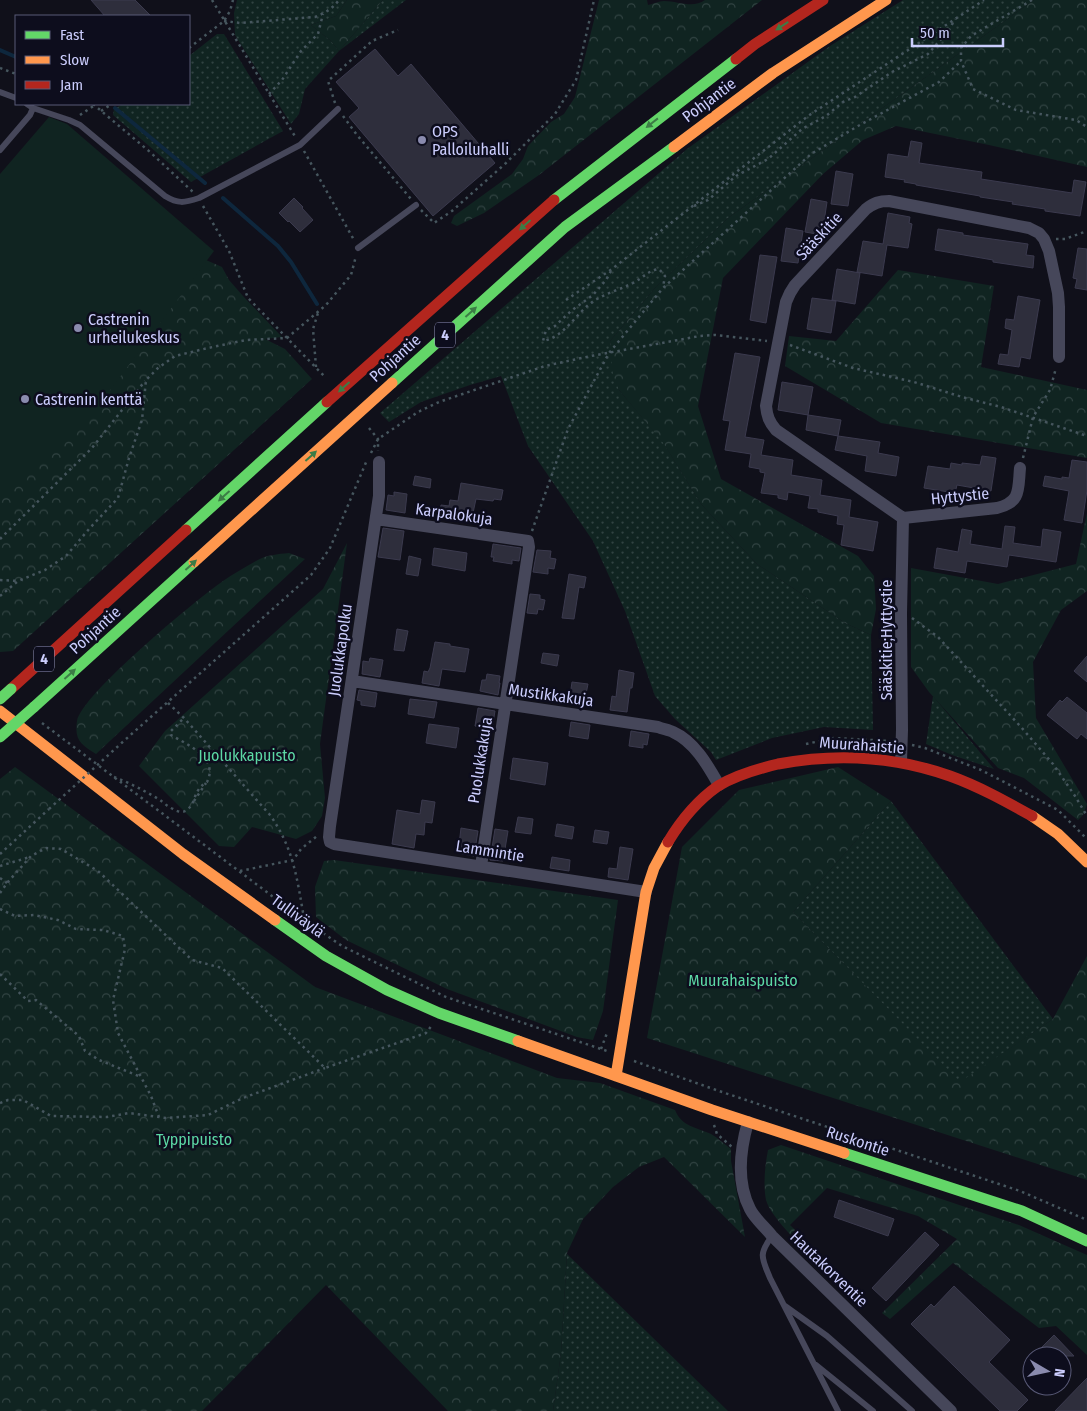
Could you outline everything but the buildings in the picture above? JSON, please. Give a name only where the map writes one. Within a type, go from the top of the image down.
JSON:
[{"type":"main road","name":"Pohjantie","points":[[0,699],[393,342],[553,200],[755,44],[823,0]]},
{"type":"main road","name":"Pohjantie","points":[[0,737],[565,227],[773,73],[886,0]]},
{"type":"main road","name":"Tulliväylä","points":[[0,711],[183,854],[326,956],[387,990],[439,1013],[616,1076]]},
{"type":"main road","name":"Muurahaistie","points":[[616,1076],[646,892],[652,870],[664,846],[681,822],[719,786],[750,772],[802,758],[833,756],[900,762],[930,769],[973,785],[1039,820],[1087,862]]},
{"type":"main road","name":"Ruskontie","points":[[616,1076],[748,1122],[1022,1211],[1087,1241]]},
{"type":"street","name":"Sääskitie","points":[[903,518],[776,430],[770,423],[766,406],[786,302],[790,293],[795,285],[866,209],[881,201],[1029,228],[1039,232],[1044,239]]},
{"type":"street","points":[[1044,239],[1049,251],[1058,293],[1058,357]]},
{"type":"street","name":"Juolukkapolku","points":[[330,842],[330,826],[380,496],[379,462]]},
{"type":"street","name":"Hyttystie","points":[[903,518],[1007,506],[1014,501],[1018,492],[1020,468]]},
{"type":"street","name":"Sääskitie;Hyttystie","points":[[900,762],[903,518]]},
{"type":"street","name":"Karpalokuja","points":[[376,519],[528,541]]},
{"type":"street","name":"Puolukkakuja","points":[[480,866],[529,547],[528,541]]},
{"type":"street","name":"Mustikkakuja","points":[[352,682],[658,727],[674,732],[690,744],[702,758],[719,786]]},
{"type":"street","name":"Lammintie","points":[[330,842],[646,892]]},
{"type":"street","name":"Hautakorventie","points":[[748,1122],[744,1136],[740,1172],[742,1189],[750,1210],[772,1236],[951,1411]]},
{"type":"lane","points":[[0,92],[15,98]]},
{"type":"lane","points":[[0,150],[30,114],[30,106],[80,126],[165,196],[174,202],[186,202],[199,198],[300,145],[338,109]]},
{"type":"lane","points":[[358,248],[416,205]]},
{"type":"lane","points":[[772,1236],[763,1250],[762,1257],[770,1278],[838,1411]]},
{"type":"lane","points":[[784,1306],[826,1336],[912,1411]]},
{"type":"lane","points":[[813,1363],[873,1411]]},
{"type":"path","points":[[0,539],[92,448],[146,380],[158,368],[175,356],[246,340],[287,338],[326,305],[351,276],[358,248],[300,145],[212,0]]},
{"type":"path","points":[[190,47],[224,21],[230,11],[233,0]]},
{"type":"path","points":[[224,21],[240,23],[314,17],[324,14],[334,7],[339,0]]},
{"type":"path","points":[[398,30],[372,41],[328,81],[338,109],[357,135],[434,224],[452,211],[506,164],[555,114],[576,80],[594,0]]},
{"type":"path","points":[[566,300],[612,269],[808,116],[984,0]]},
{"type":"path","points":[[1032,0],[971,36],[962,48],[961,61],[973,89],[1016,110],[1076,120],[1087,127]]},
{"type":"path","points":[[269,94],[282,80],[301,51],[318,34],[324,14]]},
{"type":"path","points":[[690,207],[708,200],[736,176],[768,159],[802,129],[826,116],[843,102],[855,97],[892,72],[928,54],[955,19]]},
{"type":"path","points":[[528,541],[568,429],[609,353],[663,288],[811,154],[939,82],[961,61]]},
{"type":"path","points":[[0,68],[15,74]]},
{"type":"path","points":[[69,120],[84,114],[93,105]]},
{"type":"path","points":[[95,105],[150,152],[199,198],[229,251],[248,298],[327,379]]},
{"type":"path","points":[[101,111],[110,105]]},
{"type":"path","points":[[1044,239],[1066,239],[1087,231]]},
{"type":"path","points":[[612,269],[606,280],[593,295],[570,311],[555,326],[546,330],[543,341],[550,339],[570,324],[591,303],[634,282],[650,270],[659,269],[665,276],[663,288]]},
{"type":"path","points":[[316,367],[313,329],[318,312]]},
{"type":"path","points":[[0,854],[311,575],[330,548],[365,462],[378,439],[418,412],[439,402],[545,366],[700,336],[715,335],[796,346],[853,368],[914,382],[962,397],[1001,406],[1087,436]]},
{"type":"path","points":[[1020,468],[1032,417],[1050,390],[1058,357]]},
{"type":"path","points":[[0,596],[18,582],[45,570],[66,556],[118,498],[142,420],[146,380]]},
{"type":"path","points":[[366,424],[378,439]]},
{"type":"path","points":[[0,580],[18,582]]},
{"type":"path","points":[[901,613],[916,620],[938,637],[1021,727],[1053,764],[1087,816]]},
{"type":"path","points":[[168,703],[184,718],[280,829],[293,860],[304,920]]},
{"type":"path","points":[[111,775],[138,787],[173,809],[182,812],[189,808],[195,794],[207,782],[210,771],[209,763],[203,755],[171,735],[170,732],[184,718]]},
{"type":"path","points":[[54,732],[304,920],[342,946],[446,997],[601,1049],[718,1092],[1020,1191],[1087,1220]]},
{"type":"path","points":[[806,744],[834,738],[891,741],[925,748],[990,775],[1058,810],[1087,839]]},
{"type":"path","points":[[240,872],[293,860],[301,849],[330,826]]},
{"type":"path","points":[[0,866],[31,856],[46,848],[61,849],[98,871],[192,960],[222,968],[325,1068]]},
{"type":"path","points":[[0,894],[7,883],[31,856]]},
{"type":"path","points":[[0,878],[7,883]]},
{"type":"path","points":[[0,909],[15,916],[34,915],[58,920],[76,929],[103,930],[123,936],[125,950],[113,1000],[118,1034],[151,1096],[159,1117]]},
{"type":"path","points":[[0,974],[28,1000],[36,1000],[62,1020],[79,1036],[85,1051],[99,1060],[141,1077]]},
{"type":"path","points":[[0,1103],[8,1100],[23,1100],[51,1116],[107,1117],[129,1113],[166,1118],[208,1115],[243,1098],[426,1034],[439,1013]]},
{"type":"path","points":[[601,1049],[608,1031]]},
{"type":"green space","points":[[237,0],[347,0],[336,16],[311,25],[331,41],[339,51],[305,89],[299,114],[291,124],[235,35],[234,13]]},
{"type":"green space","points":[[347,0],[383,0],[339,51],[331,41],[311,25],[336,16]]},
{"type":"green space","points":[[383,0],[406,0],[339,51]]},
{"type":"green space","points":[[599,0],[647,0],[648,5],[660,1],[696,4],[705,0],[762,0],[539,175],[484,213],[457,226],[451,223],[454,216],[512,174],[523,159],[528,146],[551,122],[564,114],[575,97]]},
{"type":"green space","points":[[903,0],[1034,0],[728,218],[655,288],[610,341],[619,390],[663,442],[701,504],[757,564],[845,623],[871,635],[873,730],[824,727],[772,738],[716,760],[711,752],[675,719],[655,696],[625,611],[593,541],[528,446],[501,376],[421,402],[389,422],[380,413],[687,149],[830,46]]},
{"type":"green space","points":[[1034,0],[1087,0],[1087,167],[896,126],[863,140],[823,174],[723,278],[698,406],[721,479],[858,556],[874,576],[876,609],[871,635],[845,623],[757,564],[701,504],[664,444],[619,390],[613,375],[610,341],[655,288],[728,218]]},
{"type":"green space","points":[[217,34],[224,34],[283,131],[191,182],[113,115],[114,109],[121,105],[190,105],[190,55]]},
{"type":"green space","name":"Castrenin urheilukeskus","points":[[49,117],[67,124],[214,251],[99,405],[0,499],[0,174]]},
{"type":"green space","points":[[206,260],[222,267],[229,280],[282,337],[265,339],[285,349],[312,379],[13,651],[0,652],[0,485]]},
{"type":"green space","points":[[898,270],[994,286],[981,367],[1087,390],[1087,458],[881,423],[785,366],[789,336],[836,341]]},
{"type":"green space","points":[[1087,513],[1087,591],[1061,610],[1033,662],[1036,718],[1087,804],[1083,815],[1078,820],[1024,778],[998,768],[929,692],[911,667],[911,568],[998,584],[1076,564]]},
{"type":"green space","name":"Juolukkapuisto","points":[[347,543],[320,744],[325,798],[322,816],[312,831],[296,839],[252,827],[234,847],[219,846],[139,766],[165,731],[323,589]]},
{"type":"green space","points":[[289,553],[305,559],[96,754],[80,742],[76,728],[77,721],[84,708],[98,690],[142,648],[223,581],[260,559]]},
{"type":"green space","points":[[933,696],[994,769],[926,744]]},
{"type":"green space","name":"Typpipuisto","points":[[15,767],[315,987],[557,1078],[600,1083],[675,1110],[681,1120],[711,1134],[731,1149],[731,1161],[745,1237],[664,1157],[639,1167],[613,1187],[583,1219],[567,1253],[561,1353],[553,1411],[448,1411],[326,1285],[202,1411],[0,1411],[0,779]]},
{"type":"green space","name":"Muurahaispuisto","points":[[838,767],[891,801],[793,912],[960,1082],[1053,1019],[1087,956],[1087,1180],[647,1038],[682,847],[739,790]]},
{"type":"green space","points":[[891,801],[1053,1019],[960,1083],[793,912]]},
{"type":"green space","points":[[334,860],[618,900],[603,1011],[593,1040],[577,1037],[447,989],[346,940],[316,917],[315,887],[324,861]]},
{"type":"green space","points":[[781,1145],[1019,1225],[1087,1255],[1087,1355],[1056,1326],[1039,1328],[953,1263],[890,1319],[882,1313],[957,1239],[918,1216],[827,1188],[790,1225],[842,1276],[837,1281],[787,1231],[770,1209],[766,1200],[765,1175],[768,1150]]},
{"type":"green space","points":[[567,1254],[728,1411],[553,1411],[561,1353]]},
{"type":"waterway","points":[[0,50],[15,57]]},
{"type":"waterway","points":[[115,108],[205,183]]},
{"type":"waterway","points":[[223,198],[278,246],[291,262],[317,304]]},
{"type":"traffic: fast","points":[[554,200],[736,59]]},
{"type":"traffic: fast","points":[[392,383],[565,227],[674,147]]},
{"type":"traffic: fast","points":[[186,530],[327,402]]},
{"type":"traffic: fast","points":[[34,707],[194,562]]},
{"type":"traffic: fast","points":[[0,699],[11,689]]},
{"type":"traffic: fast","points":[[0,737],[34,707]]},
{"type":"traffic: fast","points":[[275,920],[326,956],[387,990],[439,1013],[518,1041]]},
{"type":"traffic: fast","points":[[844,1153],[1022,1211],[1087,1241]]},
{"type":"traffic: slow","points":[[674,147],[773,73],[886,0]]},
{"type":"traffic: slow","points":[[194,562],[392,383]]},
{"type":"traffic: slow","points":[[0,711],[183,854],[275,920]]},
{"type":"traffic: slow","points":[[1032,816],[1058,834],[1087,862]]},
{"type":"traffic: slow","points":[[616,1076],[646,892],[654,868],[668,842]]},
{"type":"traffic: slow","points":[[518,1041],[712,1110],[844,1153]]},
{"type":"traffic: jam","points":[[736,59],[755,44],[823,0]]},
{"type":"traffic: jam","points":[[327,402],[554,200]]},
{"type":"traffic: jam","points":[[11,689],[186,530]]},
{"type":"traffic: jam","points":[[668,842],[684,819],[697,805],[725,782],[762,768],[821,758],[865,758],[929,769],[971,784],[1032,816]]},
{"type":"place","name":"OPS Palloiluhalli","points":[[422,140]]},
{"type":"place","name":"Castrenin urheilukeskus","points":[[78,328]]},
{"type":"place","name":"Castrenin kenttä","points":[[25,399]]}]
